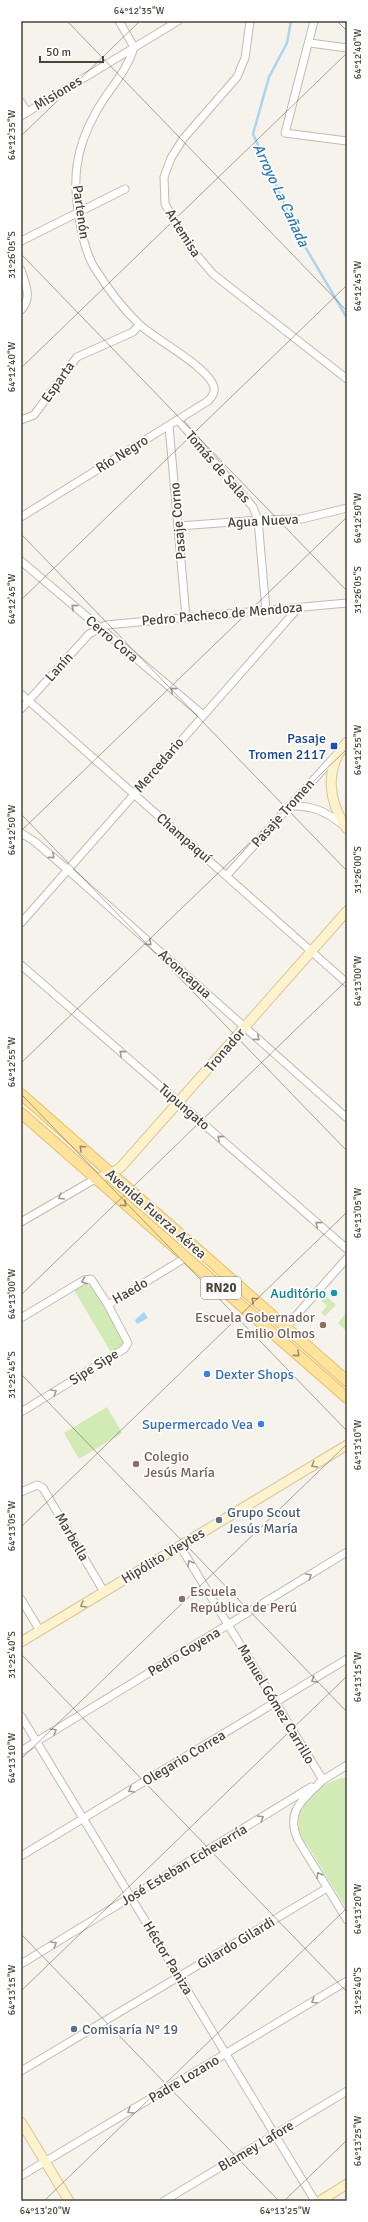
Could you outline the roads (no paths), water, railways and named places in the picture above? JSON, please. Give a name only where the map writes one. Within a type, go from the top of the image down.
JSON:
[{"type":"main road","points":[[346,827],[337,812],[330,787],[330,774],[340,751],[347,742]]},
{"type":"main road","name":"Tronador","points":[[95,1178],[111,1174],[121,1167],[347,911]]},
{"type":"main road","name":"Avenida Fuerza Aérea","points":[[21,1094],[347,1381]]},
{"type":"main road","name":"Avenida Fuerza Aérea","points":[[21,1113],[185,1258],[347,1398]]},
{"type":"main road","name":"Hipólito Vieytes","points":[[21,1642],[347,1445]]},
{"type":"main road","points":[[21,2122],[69,2201]]},
{"type":"main road","points":[[320,2201],[347,2184]]},
{"type":"street","points":[[119,21],[134,47]]},
{"type":"street","name":"Misiones","points":[[24,114],[178,21]]},
{"type":"street","name":"Artemisa","points":[[250,21],[245,58],[237,77],[183,139],[171,158],[164,177],[163,194],[165,204],[189,246],[213,274],[347,379]]},
{"type":"street","points":[[314,21],[310,44],[285,134],[347,141]]},
{"type":"street","points":[[310,44],[347,48]]},
{"type":"street","name":"Partenón","points":[[134,47],[126,66],[91,120],[79,155],[76,176],[81,232],[93,265],[139,325],[201,369],[214,385]]},
{"type":"street","points":[[21,102],[24,114]]},
{"type":"street","points":[[21,241],[125,189]]},
{"type":"street","points":[[21,270],[28,292],[28,301],[21,310]]},
{"type":"street","name":"Esparta","points":[[21,420],[34,415],[77,357],[133,332],[139,325]]},
{"type":"street","name":"Río Negro","points":[[21,517],[208,401],[213,395],[214,385]]},
{"type":"street","name":"Tomás de Salas","points":[[178,420],[253,507],[258,520],[266,610]]},
{"type":"street","name":"Pasaje Corno","points":[[169,426],[186,617]]},
{"type":"street","name":"Agua Nueva","points":[[178,526],[258,520],[302,519],[347,508]]},
{"type":"street","name":"Cerro Cora","points":[[21,562],[203,715]]},
{"type":"street","name":"Pedro Pacheco de Mendoza","points":[[98,627],[113,623],[347,603]]},
{"type":"street","name":"Mercedario","points":[[21,923],[298,608]]},
{"type":"street","name":"Lanín","points":[[21,709],[89,634],[98,627]]},
{"type":"street","name":"Champaquí","points":[[21,694],[227,875],[347,983]]},
{"type":"street","name":"Pasaje Tromen","points":[[227,875],[340,751]]},
{"type":"street","points":[[289,806],[303,805],[324,810],[346,827]]},
{"type":"street","name":"Aconcagua","points":[[21,833],[34,841],[68,870],[347,1118]]},
{"type":"street","name":"Tupungato","points":[[21,965],[347,1249]]},
{"type":"street","points":[[21,1222],[95,1178]]},
{"type":"street","name":"Haedo","points":[[21,1318],[88,1278],[94,1282],[108,1305],[185,1258]]},
{"type":"street","points":[[286,1327],[347,1258]]},
{"type":"street","name":"Sipe Sipe","points":[[21,1412],[128,1346],[128,1339],[108,1305]]},
{"type":"street","name":"Marbella","points":[[21,1492],[37,1485],[47,1494],[104,1592]]},
{"type":"street","name":"Manuel Gómez Carrillo","points":[[180,1546],[323,1780]]},
{"type":"street","name":"Pedro Goyena","points":[[21,1751],[347,1552]]},
{"type":"street","points":[[21,1599],[40,1631]]},
{"type":"street","name":"Olegario Correa","points":[[21,1856],[347,1659]]},
{"type":"street","name":"Héctor Paniza","points":[[21,1716],[315,2201]]},
{"type":"street","name":"José Esteban Echeverría","points":[[21,1964],[347,1765]]},
{"type":"street","name":"Manuel Gómez Carrillo","points":[[347,1772],[323,1780],[297,1808],[293,1828],[298,1840],[347,1920]]},
{"type":"street","name":"Gilardo Gilardi","points":[[21,2071],[327,1888]]},
{"type":"street","name":"Padre Lozano","points":[[21,2176],[347,1981]]},
{"type":"street","name":"Blamey Lafore","points":[[164,2201],[347,2091]]},
{"type":"water","points":[[144,1312],[148,1318],[137,1324],[135,1320]]},
{"type":"waterway","name":"Arroyo La Cañada","points":[[291,21],[287,43],[269,77],[253,134],[300,238],[347,318]]},
{"type":"place","name":"Pasaje Tromen 2117","points":[[334,746]]},
{"type":"place","name":"Auditório","points":[[334,1293]]},
{"type":"place","name":"Escuela Gobernador Emilio Olmos","points":[[323,1325]]},
{"type":"place","name":"Dexter Shops","points":[[207,1374]]},
{"type":"place","name":"Supermercado Vea","points":[[261,1424]]},
{"type":"place","name":"Colegio Jesús María","points":[[136,1464]]},
{"type":"place","name":"Grupo Scout Jesús María","points":[[219,1520]]},
{"type":"place","name":"Escuela República de Perú","points":[[182,1599]]},
{"type":"place","name":"Comisaría N° 19","points":[[74,2029]]}]
